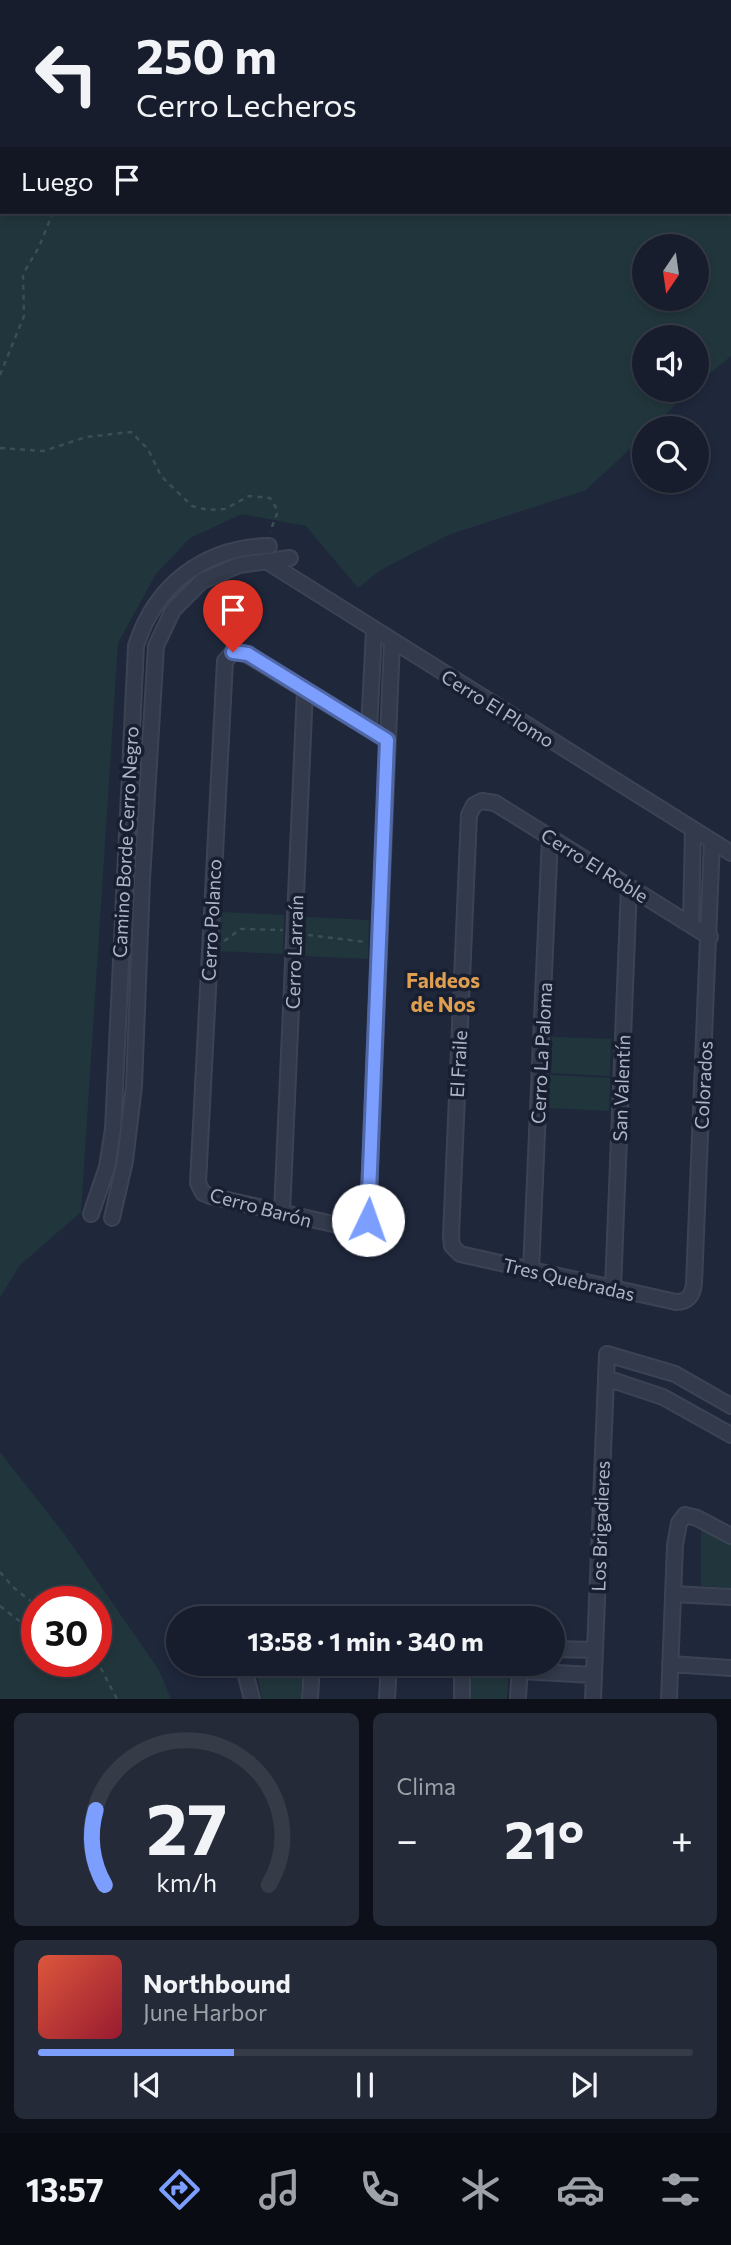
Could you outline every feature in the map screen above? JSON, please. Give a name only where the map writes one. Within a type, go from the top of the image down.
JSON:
[{"type":"street","name":"Camino Borde Cerro Negro","points":[[263,546],[217,555],[183,575],[154,606],[136,646],[113,1129],[107,1167],[94,1209],[113,1214],[129,1136],[134,1086],[142,880],[156,646],[173,610],[202,581],[239,565],[290,558]]},
{"type":"street","name":"Cerro El Plomo","points":[[266,561],[731,854]]},
{"type":"street","points":[[369,728],[374,631]]},
{"type":"street","points":[[387,740],[392,642]]},
{"type":"street","name":"Cerro Polanco","points":[[201,1190],[197,1179],[225,661],[233,652],[248,654],[305,690]]},
{"type":"street","points":[[305,690],[387,740]]},
{"type":"street","name":"Cerro Larraín","points":[[282,1213],[305,690]]},
{"type":"street","name":"Cerro Barón","points":[[201,1190],[210,1196],[350,1229],[363,1226],[368,1216],[387,740]]},
{"type":"street","name":"Cerro El Roble","points":[[478,802],[491,801],[710,937]]},
{"type":"street","name":"El Fraile","points":[[452,1246],[450,1236],[469,815],[478,802]]},
{"type":"street","points":[[691,925],[693,829]]},
{"type":"street","name":"Cerro La Paloma","points":[[531,1270],[550,837]]},
{"type":"street","name":"Colorados","points":[[688,1298],[694,1287],[712,841]]},
{"type":"street","points":[[711,869],[731,854]]},
{"type":"street","name":"San Valentín","points":[[612,1288],[629,887]]},
{"type":"street","name":"Tres Quebradas","points":[[452,1246],[465,1256],[676,1302],[688,1298]]},
{"type":"street","name":"Los Brigadieres","points":[[593,1699],[607,1354],[675,1374],[731,1406]]},
{"type":"street","points":[[606,1378],[663,1397],[731,1435]]},
{"type":"street","points":[[669,1699],[675,1545],[679,1523],[685,1515],[697,1518],[731,1536]]},
{"type":"street","points":[[673,1594],[731,1597]]},
{"type":"street","points":[[565,1649],[595,1650]]},
{"type":"street","points":[[670,1664],[731,1668]]},
{"type":"street","points":[[565,1672],[594,1675]]},
{"type":"street","points":[[246,1676],[252,1699]]},
{"type":"street","points":[[310,1699],[312,1676]]},
{"type":"street","points":[[387,1699],[388,1676]]},
{"type":"street","points":[[462,1676],[462,1699]]},
{"type":"street","points":[[518,1699],[519,1676]]},
{"type":"path","points":[[0,376],[24,316],[23,274],[39,247],[52,214]]},
{"type":"path","points":[[0,448],[44,452],[86,437],[131,432],[148,449],[161,476],[192,506],[208,510],[225,509],[249,496],[270,498],[278,512],[263,546]]},
{"type":"path","points":[[0,1572],[21,1593]]},
{"type":"path","points":[[0,1606],[21,1622]]},
{"type":"path","points":[[105,1677],[117,1699]]},
{"type":"green space","points":[[0,214],[731,214],[731,356],[709,374],[709,325],[632,325],[632,402],[678,402],[664,416],[632,416],[632,447],[586,490],[448,535],[379,571],[358,588],[306,526],[242,514],[190,538],[156,574],[118,643],[81,1212],[19,1266],[0,1298]]},
{"type":"green space","points":[[222,912],[284,915],[283,954],[220,951]]},
{"type":"green space","points":[[306,917],[369,920],[368,959],[305,956]]},
{"type":"green space","points":[[552,1037],[611,1039],[610,1076],[550,1073]]},
{"type":"green space","points":[[550,1075],[610,1078],[609,1111],[548,1108]]},
{"type":"green space","points":[[0,1452],[65,1535],[101,1586],[21,1586],[21,1677],[112,1677],[112,1602],[159,1670],[171,1699],[0,1699]]},
{"type":"green space","points":[[701,1522],[731,1542],[731,1588],[701,1586]]},
{"type":"green space","points":[[257,1676],[302,1676],[301,1699],[262,1699]]},
{"type":"green space","points":[[471,1676],[508,1676],[507,1699],[470,1699]]},
{"type":"district","name":"Faldeos de Nos","points":[[443,991]]},
{"type":"route","points":[[233,652],[248,654],[387,740],[368,1220]]}]
